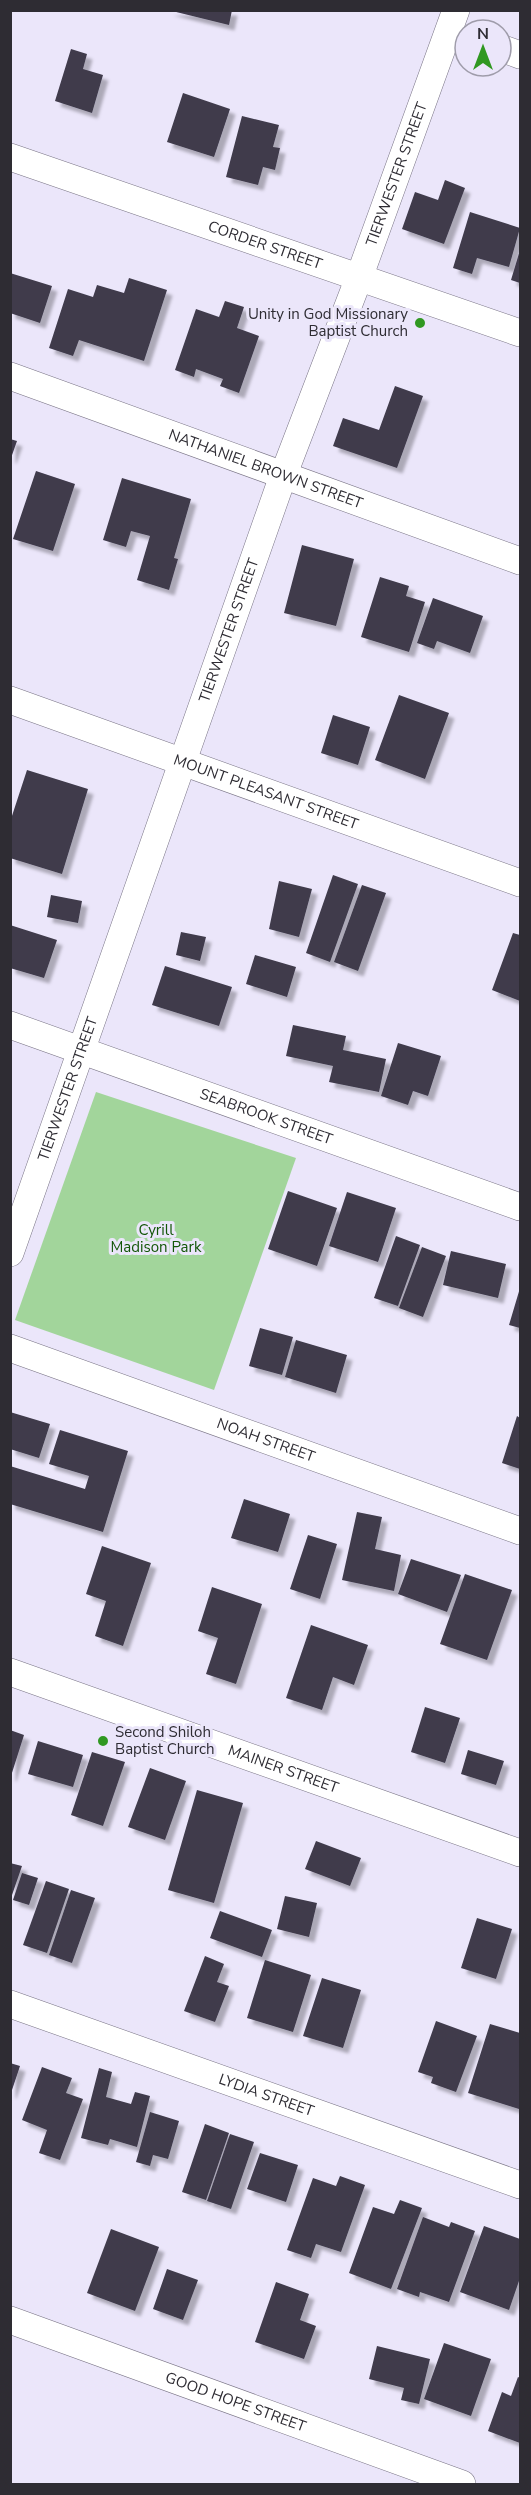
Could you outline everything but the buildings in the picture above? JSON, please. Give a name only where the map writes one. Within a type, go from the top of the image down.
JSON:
[{"type":"street","name":"TIERWESTER STREET","points":[[10,1252],[83,1050],[283,476],[453,34]]},
{"type":"street","name":"CORDER STREET","points":[[10,157],[520,333]]},
{"type":"street","name":"NATHANIEL BROWN STREET","points":[[10,376],[520,561]]},
{"type":"street","name":"MOUNT PLEASANT STREET","points":[[10,700],[520,883]]},
{"type":"street","name":"SEABROOK STREET","points":[[10,1025],[520,1207]]},
{"type":"street","name":"NOAH STREET","points":[[10,1348],[520,1531]]},
{"type":"street","name":"MAINER STREET","points":[[10,1672],[520,1853]]},
{"type":"street","name":"LYDIA STREET","points":[[10,2004],[520,2186]]},
{"type":"street","name":"GOOD HOPE STREET","points":[[10,2320],[462,2484]]},
{"type":"green space","name":"Cyrill Madison Park","points":[[96,1092],[296,1158],[214,1390],[15,1320]]},
{"type":"place","name":"Unity in God Missionary Baptist Church","points":[[420,323]]},
{"type":"place","name":"Second Shiloh Baptist Church","points":[[103,1741]]}]
